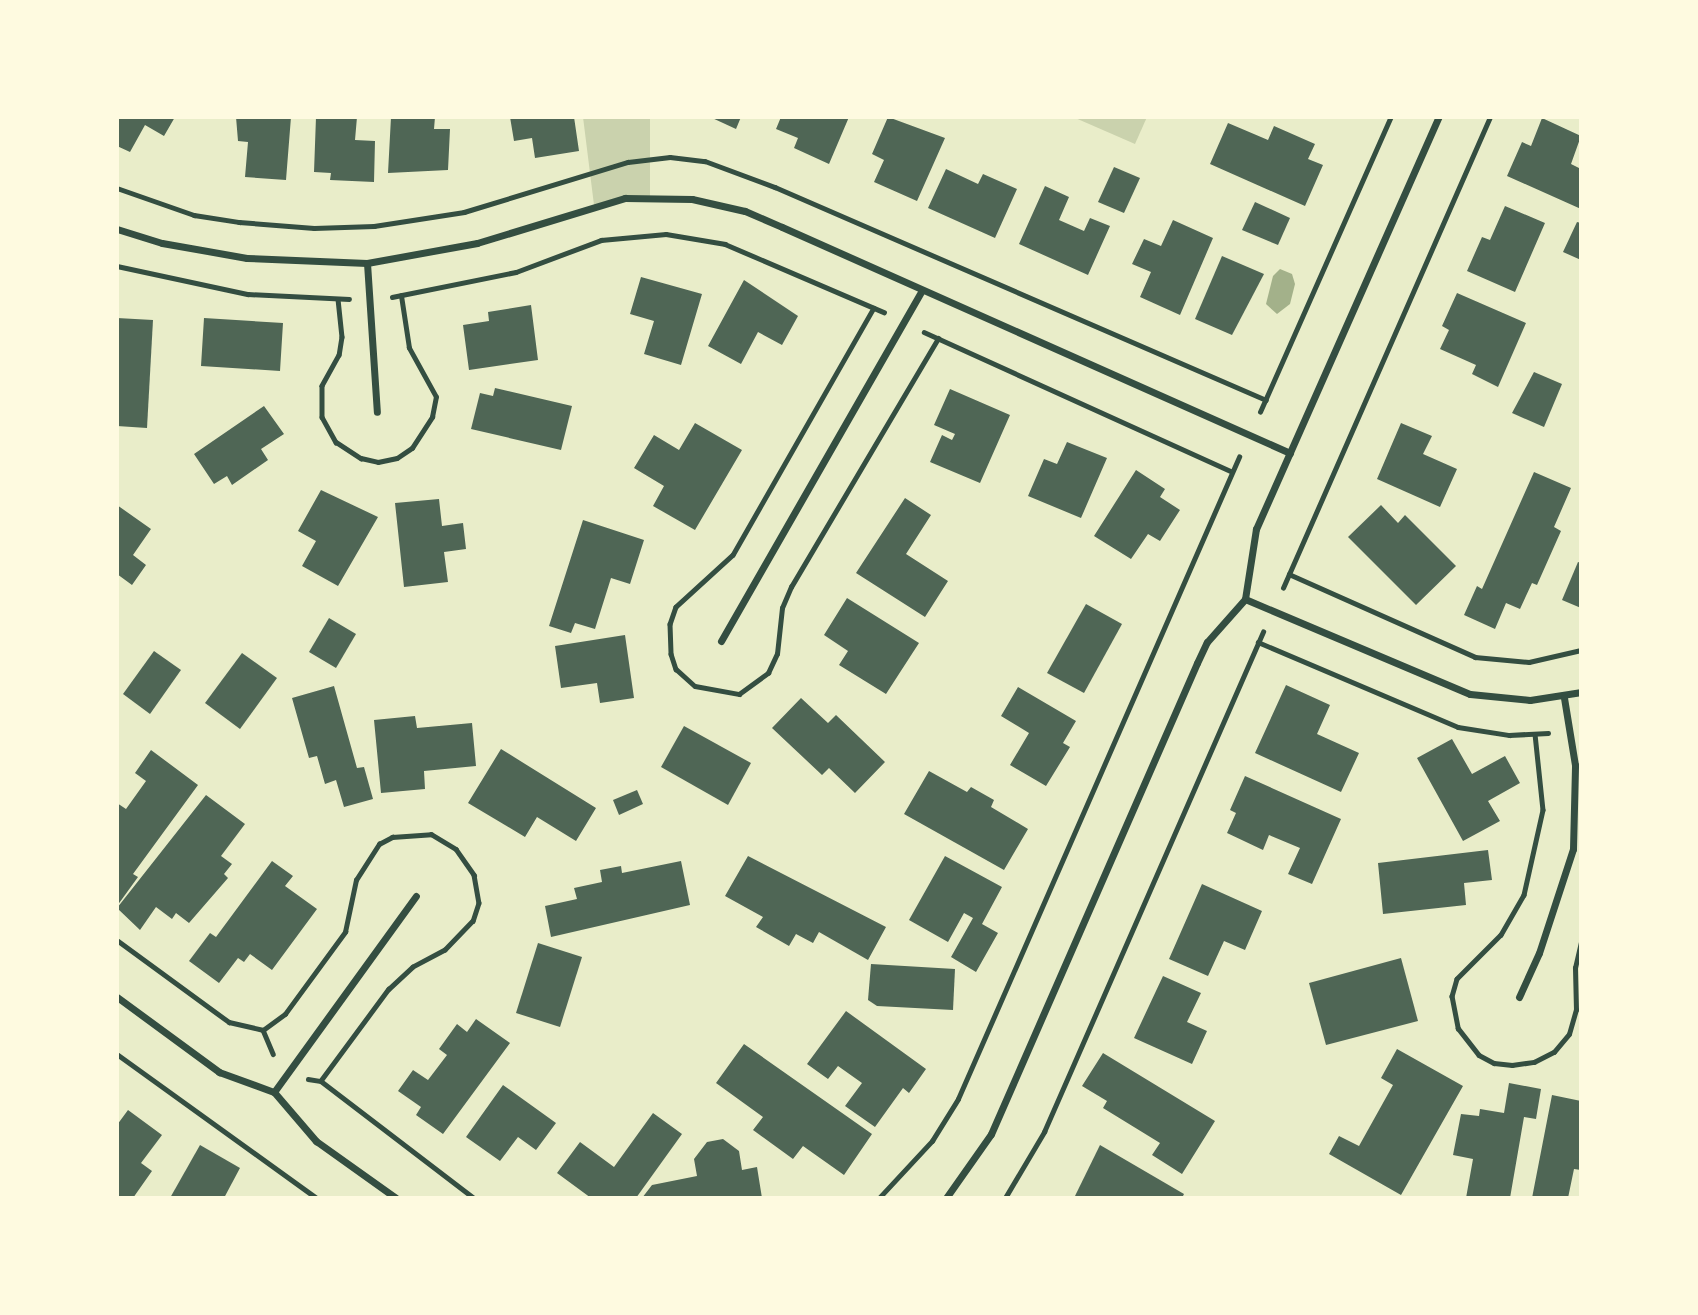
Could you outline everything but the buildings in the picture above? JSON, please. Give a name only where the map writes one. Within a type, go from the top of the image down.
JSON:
[{"type":"street","points":[[946,1198],[991,1134],[1207,642],[1245,599],[1250,543],[1439,117]]},
{"type":"street","points":[[117,229],[247,258],[367,263],[477,243],[625,198],[692,198],[745,212],[1290,453]]},
{"type":"street","points":[[367,263],[377,412]]},
{"type":"street","points":[[721,641],[922,292]]},
{"type":"street","points":[[1245,599],[1470,694],[1530,700],[1563,698],[1581,692]]},
{"type":"street","points":[[1519,997],[1539,953],[1573,849],[1575,765],[1563,698]]},
{"type":"street","points":[[274,1092],[416,896]]},
{"type":"street","points":[[117,997],[219,1072],[274,1092],[316,1141],[396,1198]]},
{"type":"path","points":[[1260,412],[1391,117]]},
{"type":"path","points":[[1283,588],[1490,117]]},
{"type":"path","points":[[117,188],[194,215],[239,222],[314,228],[374,226],[464,212],[628,162],[670,156],[705,161],[775,187],[1266,400]]},
{"type":"path","points":[[392,297],[516,272],[601,240],[666,234],[725,244],[884,313]]},
{"type":"path","points":[[117,266],[227,291],[349,299]]},
{"type":"path","points":[[924,332],[1232,472]]},
{"type":"path","points":[[879,1198],[932,1141],[958,1099],[1238,457]]},
{"type":"path","points":[[1289,574],[1475,657],[1529,662],[1581,649]]},
{"type":"path","points":[[1005,1198],[1044,1132],[1263,632]]},
{"type":"path","points":[[1258,642],[1458,727],[1509,735],[1548,733]]},
{"type":"path","points":[[117,940],[229,1022],[263,1030],[273,1054]]},
{"type":"path","points":[[117,1054],[317,1198]]},
{"type":"path","points":[[307,1079],[321,1081],[474,1198]]},
{"type":"shaded area","points":[[583,117],[650,117],[650,198],[594,205]]},
{"type":"shaded area","points":[[1073,117],[1147,117],[1135,144]]},
{"type":"shaded area","points":[[1280,269],[1292,274],[1295,284],[1290,304],[1277,314],[1266,304],[1273,276]]}]
